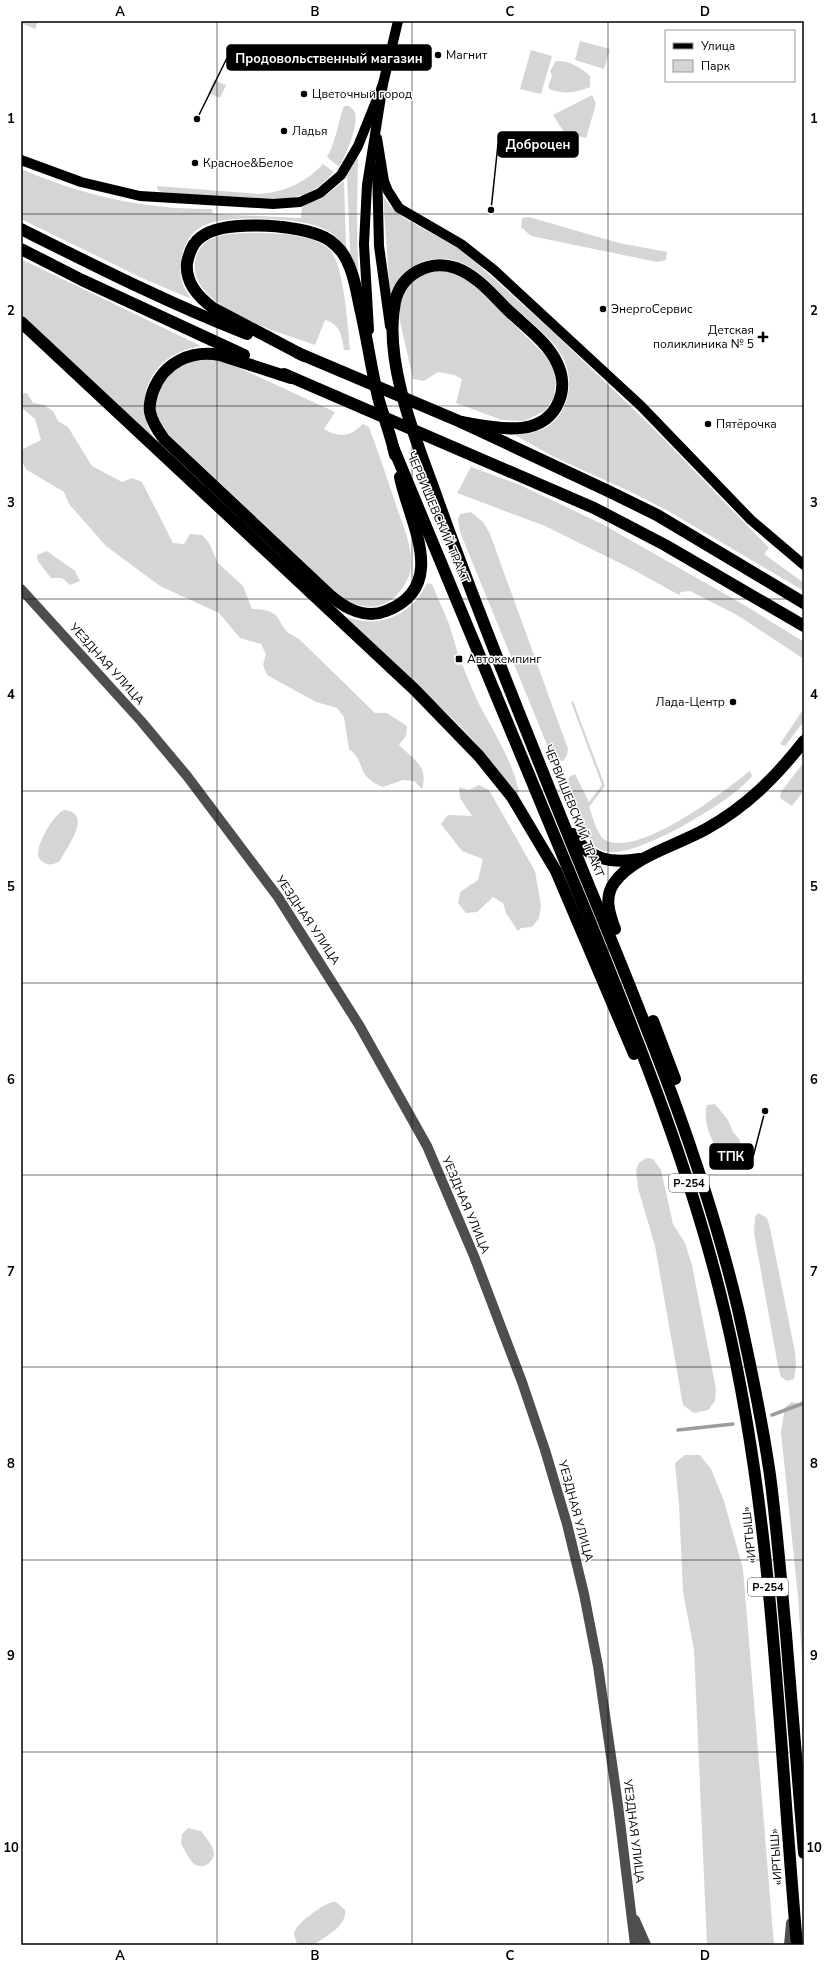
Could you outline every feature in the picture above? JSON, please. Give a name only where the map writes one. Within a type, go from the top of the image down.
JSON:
[{"type":"highway","points":[[291,378],[220,355],[210,353],[190,356],[171,365],[159,379],[153,391],[150,404],[152,420],[164,439],[330,596],[347,608],[367,614],[386,612],[405,600],[417,585],[422,568],[418,536],[402,489],[393,447],[378,396],[372,362],[351,272],[341,252],[330,241],[319,235],[301,231],[246,225],[221,229],[201,236],[190,250],[187,266],[191,284],[203,300],[213,308],[304,356]]},
{"type":"highway","points":[[21,229],[92,265],[222,324],[304,356],[461,422],[657,515],[804,602]]},
{"type":"highway","points":[[21,250],[291,378],[594,508],[664,545],[804,626]]},
{"type":"highway","name":"ЧЕРВИШЕВСКИЙ ТРАКТ","points":[[461,422],[515,428],[536,425],[546,420],[553,413],[558,404],[563,386],[560,368],[552,353],[475,278],[460,269],[440,265],[426,267],[408,278],[399,290],[396,298],[393,322],[394,353],[408,412],[470,588],[663,1070],[699,1171]]},
{"type":"highway","points":[[21,322],[415,690],[457,731],[498,779],[526,818],[556,871],[638,1063],[671,1132]]},
{"type":"highway","name":"ЧЕРВИШЕВСКИЙ ТРАКТ","points":[[393,447],[547,816],[622,1001],[671,1132]]},
{"type":"highway","points":[[790,618],[804,630]]},
{"type":"highway","points":[[699,1171],[669,1061],[614,926],[608,907],[610,892],[616,880],[630,868],[646,858],[705,830],[742,806],[769,782],[804,741]]},
{"type":"highway","points":[[555,803],[577,840],[590,854],[612,861],[646,858]]},
{"type":"highway","name":"«ИРТЫШ»","points":[[671,1132],[694,1201],[717,1279],[737,1366],[749,1429],[764,1535],[797,1945]]},
{"type":"highway","name":"Р-254","points":[[699,1171],[716,1226],[738,1309],[769,1473],[777,1536],[804,1853]]},
{"type":"main road","points":[[372,362],[367,302],[364,220],[367,185],[383,84],[398,21]]},
{"type":"main road","points":[[21,160],[81,182],[140,196],[273,204],[300,202],[320,193],[341,174],[358,146],[383,84]]},
{"type":"main road","points":[[377,125],[379,246],[394,353]]},
{"type":"main road","points":[[377,138],[384,181],[388,191],[399,208],[461,244],[494,270],[641,406],[751,520],[804,565]]},
{"type":"street","name":"УЕЗДНАЯ УЛИЦА","points":[[21,589],[141,721],[182,770],[278,898],[360,1025],[427,1146],[474,1256],[522,1382],[545,1450],[567,1524],[584,1594],[598,1666],[635,1945]]},
{"type":"street","points":[[789,1945],[793,1905]]},
{"type":"street","points":[[631,1908],[646,1945]]},
{"type":"green space","points":[[21,21],[38,21],[35,29],[21,23]]},
{"type":"green space","points":[[580,41],[610,49],[604,69],[575,60]]},
{"type":"green space","points":[[531,50],[552,56],[541,94],[520,89]]},
{"type":"green space","points":[[556,61],[570,63],[590,76],[590,87],[580,91],[570,92],[551,90],[548,87],[552,76],[550,71]]},
{"type":"green space","points":[[214,80],[226,85],[220,98],[208,93]]},
{"type":"green space","points":[[592,95],[596,104],[586,138],[564,132],[553,115]]},
{"type":"green space","points":[[344,106],[349,106],[355,112],[356,118],[351,141],[339,167],[327,157],[333,144]]},
{"type":"green space","points":[[358,155],[358,271],[350,253],[347,176]]},
{"type":"green space","points":[[323,164],[334,172],[313,190],[291,198],[274,200],[234,199],[161,192],[157,189],[157,186],[259,194],[268,193],[286,189],[302,181]]},
{"type":"green space","points":[[21,169],[90,193],[138,204],[187,209],[212,209],[213,214],[301,218],[302,207],[323,197],[344,181],[346,248],[330,232],[306,223],[259,218],[213,222],[194,232],[190,236],[183,251],[180,266],[181,276],[185,290],[191,298],[189,298],[142,278],[21,219]]},
{"type":"green space","points":[[383,196],[390,206],[404,218],[463,251],[551,330],[653,428],[769,548],[764,554],[804,583],[804,591],[670,512],[631,492],[554,457],[515,435],[533,432],[550,425],[562,411],[566,402],[569,384],[566,365],[562,356],[552,342],[488,281],[471,268],[459,262],[447,259],[423,261],[413,266],[404,274],[396,284],[390,296]]},
{"type":"green space","points":[[529,217],[619,243],[667,252],[666,260],[657,262],[531,236],[521,227],[522,218]]},
{"type":"green space","points":[[244,233],[277,234],[302,237],[322,244],[330,250],[335,258],[342,282],[350,350],[344,350],[339,331],[334,324],[330,322],[325,320],[315,345],[280,333],[236,314],[217,302],[203,288],[195,272],[197,254],[201,248],[211,239],[223,235]]},
{"type":"green space","points":[[21,259],[201,346],[184,350],[169,358],[153,375],[145,395],[144,406],[145,417],[154,438],[21,314]]},
{"type":"green space","points":[[433,271],[452,272],[471,282],[546,356],[555,372],[556,380],[554,397],[545,411],[524,421],[502,420],[456,403],[462,379],[454,375],[438,372],[424,381],[413,379],[399,317],[400,306],[403,293],[417,277]]},
{"type":"green space","points":[[212,359],[233,365],[335,412],[324,429],[329,432],[344,435],[354,432],[363,424],[369,427],[404,528],[411,555],[411,567],[408,579],[401,590],[388,602],[382,605],[370,607],[358,605],[342,598],[167,433],[159,420],[156,411],[156,402],[161,386],[173,372],[181,366],[197,360]]},
{"type":"green space","points":[[27,393],[33,403],[44,405],[53,411],[58,421],[68,427],[92,466],[122,482],[132,478],[142,482],[173,543],[184,544],[190,534],[202,535],[209,543],[218,563],[243,586],[252,609],[271,612],[290,634],[298,638],[375,713],[387,713],[407,726],[406,736],[399,745],[414,759],[421,769],[424,781],[422,789],[414,781],[403,780],[383,787],[374,783],[365,774],[355,754],[349,749],[344,717],[337,708],[316,702],[267,675],[263,665],[266,654],[261,644],[240,638],[219,613],[160,586],[106,546],[69,504],[64,492],[27,470],[21,461],[21,450],[41,440],[35,419],[21,407],[21,394]]},
{"type":"green space","points":[[471,467],[520,485],[602,524],[746,606],[804,642],[804,659],[737,615],[690,591],[681,592],[679,595],[632,569],[545,526],[457,493]]},
{"type":"green space","points":[[471,512],[483,522],[490,534],[568,749],[567,755],[563,761],[556,760],[552,757],[460,532],[458,519],[460,514]]},
{"type":"green space","points":[[47,551],[75,571],[80,581],[70,585],[62,578],[51,578],[38,561],[37,555]]},
{"type":"green space","points":[[427,583],[432,584],[449,624],[458,654],[454,656],[457,665],[462,664],[479,704],[509,762],[519,792],[517,794],[473,740],[452,718],[342,615],[367,621],[379,621],[391,618],[412,605]]},
{"type":"green space","points":[[573,701],[605,786],[589,807],[598,831],[607,841],[622,843],[641,839],[661,831],[702,806],[750,771],[752,776],[726,799],[707,812],[663,836],[623,851],[603,851],[594,845],[590,840],[569,794],[569,777],[575,774],[589,802],[602,785],[571,702]]},
{"type":"green space","points":[[804,708],[804,721],[785,746],[780,744]]},
{"type":"green space","points":[[804,762],[804,790],[792,806],[780,798],[781,792]]},
{"type":"green space","points":[[479,785],[489,790],[535,871],[541,906],[539,918],[532,927],[521,928],[518,931],[506,913],[503,903],[493,897],[477,912],[466,913],[458,903],[460,892],[478,880],[483,859],[462,851],[441,824],[448,815],[472,816],[460,798],[459,787],[469,790]]},
{"type":"green space","points":[[64,810],[73,812],[77,817],[78,824],[76,831],[60,861],[54,864],[46,864],[39,858],[39,847],[50,824]]},
{"type":"green space","points":[[715,1104],[728,1120],[733,1132],[739,1139],[744,1152],[744,1167],[737,1170],[727,1167],[708,1129],[706,1121],[707,1105]]},
{"type":"green space","points":[[646,1158],[653,1159],[661,1170],[673,1224],[685,1243],[692,1265],[716,1389],[715,1401],[708,1410],[694,1413],[683,1405],[655,1246],[638,1188],[636,1170],[639,1163]]},
{"type":"green space","points":[[758,1213],[767,1218],[770,1228],[795,1352],[796,1367],[794,1379],[787,1381],[781,1377],[778,1366],[754,1233],[755,1217]]},
{"type":"green space","points":[[792,1402],[804,1405],[804,1691],[798,1597],[781,1432],[785,1407]]},
{"type":"green space","points":[[685,1455],[700,1455],[711,1469],[724,1501],[743,1569],[774,1945],[707,1945],[694,1650],[683,1592],[679,1505],[675,1463]]},
{"type":"green space","points":[[188,1828],[201,1831],[212,1847],[214,1853],[212,1860],[206,1865],[200,1866],[193,1863],[181,1844],[182,1834]]},
{"type":"green space","points":[[332,1902],[336,1902],[345,1910],[345,1916],[339,1926],[314,1945],[297,1944],[294,1935],[298,1926],[315,1911]]},
{"type":"waterway","points":[[772,1415],[804,1403]]},
{"type":"waterway","points":[[678,1430],[733,1424]]},
{"type":"place","name":"Магнит","points":[[438,55]]},
{"type":"place","name":"Цветочный город","points":[[304,94]]},
{"type":"place","name":"Продовольственный магазин","points":[[197,119]]},
{"type":"place","name":"Ладья","points":[[284,131]]},
{"type":"place","name":"Красное&Белое","points":[[195,163]]},
{"type":"place","name":"Доброцен","points":[[491,210]]},
{"type":"place","name":"ЭнергоСервис","points":[[603,309]]},
{"type":"place","name":"Детская поликлиника № 5","points":[[763,337]]},
{"type":"place","name":"Пятёрочка","points":[[708,424]]},
{"type":"place","name":"Автокемпинг","points":[[459,659]]},
{"type":"place","name":"Лада-Центр","points":[[733,702]]},
{"type":"place","name":"ТПК","points":[[765,1111]]}]
